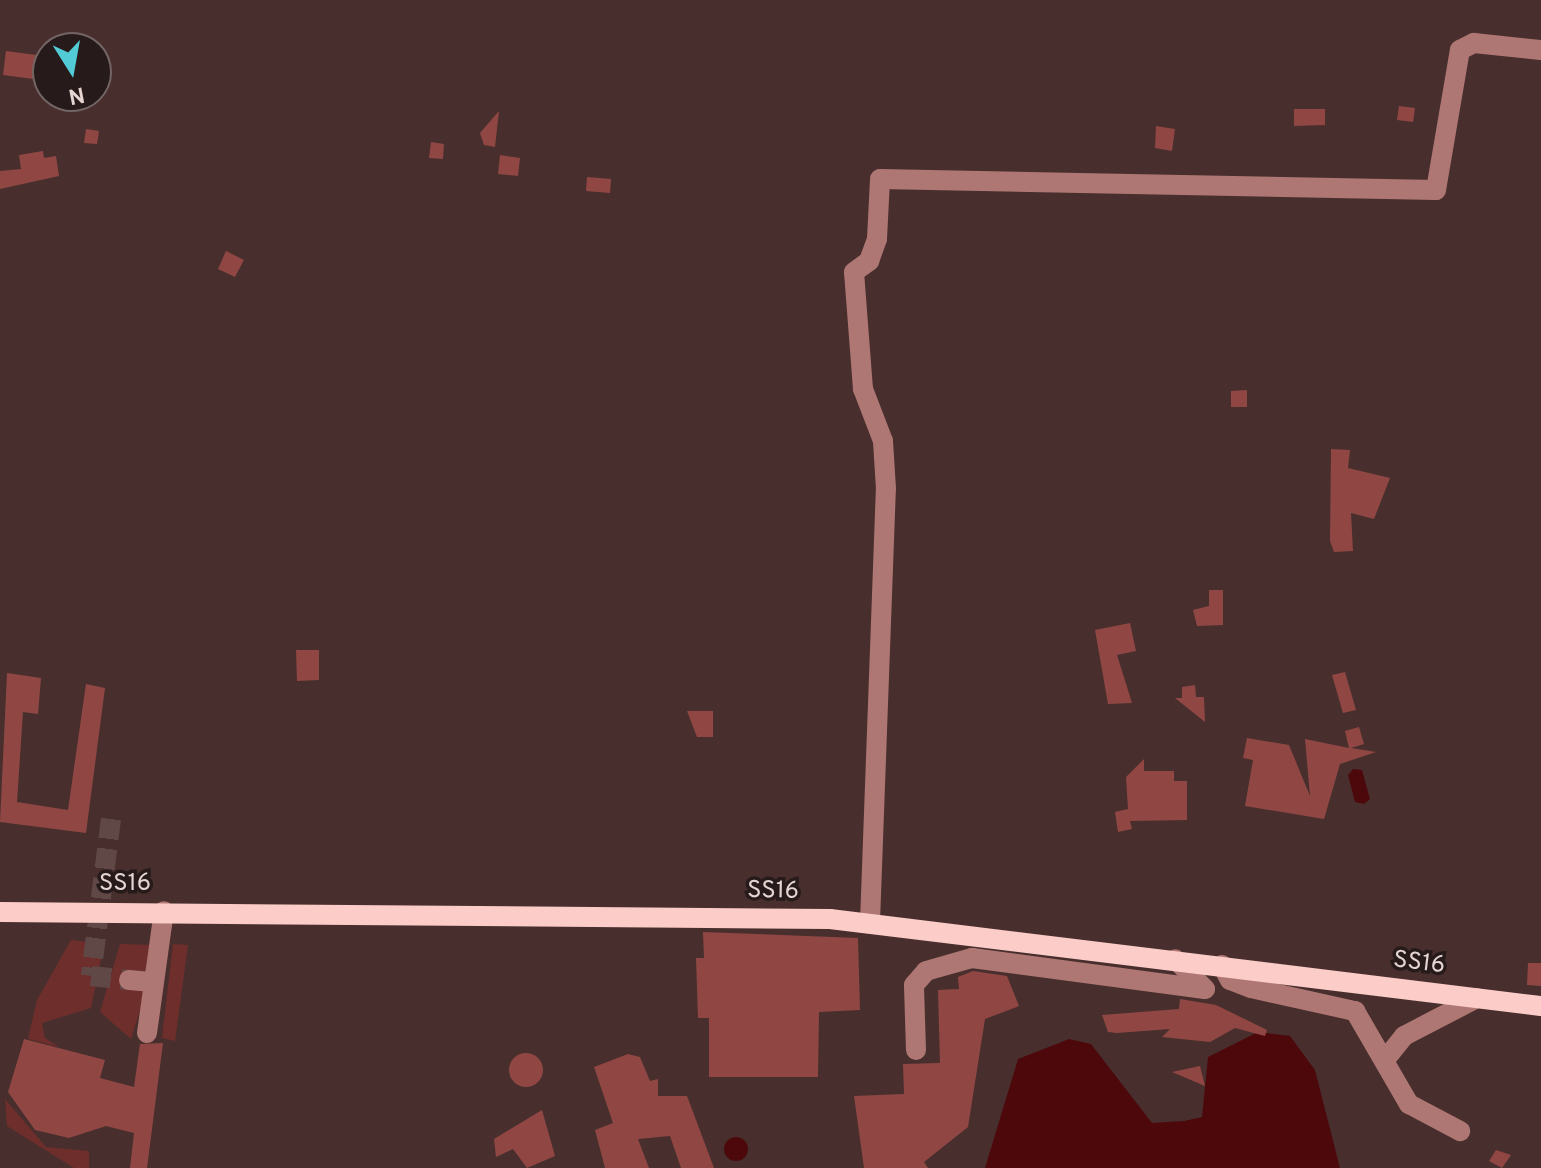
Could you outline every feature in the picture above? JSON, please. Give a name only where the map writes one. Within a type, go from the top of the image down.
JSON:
[{"type":"main road","name":"SS16","points":[[0,912],[164,911],[870,922],[1540,1006]]},
{"type":"street","points":[[870,922],[886,489],[883,441],[863,389],[854,272],[869,261],[877,239],[880,179],[1436,190],[1460,50],[1474,43],[1541,50]]},
{"type":"street","points":[[147,1033],[164,911]]},
{"type":"street","points":[[916,1050],[914,985],[926,971],[972,958],[1205,989],[1175,959]]},
{"type":"street","points":[[1222,965],[1230,980],[1251,988],[1355,1011],[1388,1056],[1409,1104],[1460,1131]]},
{"type":"street","points":[[129,980],[153,982]]},
{"type":"street","points":[[1388,1056],[1404,1036],[1477,998]]},
{"type":"shaded area","points":[[1353,769],[1362,770],[1370,799],[1364,804],[1355,802],[1348,775]]},
{"type":"shaded area","points":[[71,940],[104,944],[91,1008],[42,1023],[45,1038],[59,1047],[28,1039],[37,1000]]},
{"type":"shaded area","points":[[120,944],[153,945],[150,971],[129,972],[146,991],[131,1039],[100,1012]]},
{"type":"shaded area","points":[[173,944],[188,945],[175,1041],[162,1038]]},
{"type":"shaded area","points":[[1258,1032],[1290,1036],[1315,1070],[1340,1168],[985,1168],[1018,1059],[1069,1039],[1091,1044],[1152,1123],[1184,1121],[1202,1117],[1208,1057]]},
{"type":"shaded area","points":[[5,1099],[46,1147],[89,1151],[89,1168],[74,1168],[7,1126]]},
{"type":"shaded area","points":[[736,1137],[744,1141],[748,1149],[744,1157],[736,1161],[728,1157],[724,1149],[728,1141]]},
{"type":"building","points":[[6,51],[32,54],[32,79],[3,75]]},
{"type":"building","points":[[1399,106],[1415,108],[1413,122],[1397,120]]},
{"type":"building","points":[[1294,109],[1325,109],[1325,125],[1294,126]]},
{"type":"building","points":[[499,111],[495,147],[484,145],[480,133]]},
{"type":"building","points":[[1156,126],[1175,129],[1172,151],[1155,148]]},
{"type":"building","points":[[86,129],[99,131],[97,144],[84,143]]},
{"type":"building","points":[[431,142],[444,144],[443,159],[429,158]]},
{"type":"building","points":[[43,151],[44,158],[56,156],[59,176],[0,189],[0,171],[21,169],[19,155]]},
{"type":"building","points":[[500,155],[520,158],[518,176],[498,174]]},
{"type":"building","points":[[587,177],[611,179],[610,193],[586,191]]},
{"type":"building","points":[[226,251],[244,260],[235,277],[218,269]]},
{"type":"building","points":[[1247,390],[1247,407],[1231,407],[1231,391]]},
{"type":"building","points":[[1331,449],[1350,450],[1348,468],[1390,478],[1374,519],[1351,513],[1353,551],[1334,552],[1330,541]]},
{"type":"building","points":[[1209,590],[1223,590],[1223,625],[1197,626],[1193,610],[1209,606]]},
{"type":"building","points":[[1130,623],[1136,651],[1117,655],[1132,703],[1108,704],[1095,630]]},
{"type":"building","points":[[296,650],[319,650],[319,680],[297,681]]},
{"type":"building","points":[[1345,672],[1356,710],[1343,713],[1332,675]]},
{"type":"building","points":[[7,673],[41,678],[38,714],[23,712],[17,802],[68,810],[86,684],[105,688],[86,833],[0,822]]},
{"type":"building","points":[[1195,685],[1196,697],[1204,697],[1205,722],[1175,698],[1182,698],[1182,687]]},
{"type":"building","points":[[687,711],[713,711],[713,737],[697,737]]},
{"type":"building","points":[[1359,727],[1364,744],[1351,748],[1376,752],[1340,764],[1324,819],[1245,806],[1253,760],[1243,758],[1247,738],[1289,745],[1310,796],[1305,739],[1349,748],[1345,731]]},
{"type":"building","points":[[1144,759],[1144,771],[1174,771],[1174,781],[1187,781],[1187,820],[1130,821],[1132,829],[1118,832],[1115,812],[1128,809],[1126,777]]},
{"type":"building","points":[[703,932],[858,938],[860,1010],[819,1012],[818,1077],[709,1077],[709,1018],[698,1018],[696,958],[704,958]]},
{"type":"building","points":[[1528,963],[1541,963],[1541,986],[1527,985]]},
{"type":"building","points":[[973,971],[1007,976],[1019,1006],[985,1019],[968,1127],[924,1162],[928,1168],[864,1168],[854,1096],[904,1094],[903,1064],[940,1063],[938,990],[959,989],[958,977]]},
{"type":"building","points":[[1180,999],[1216,1005],[1267,1030],[1265,1036],[1235,1028],[1210,1042],[1162,1037],[1170,1029],[1108,1032],[1102,1015],[1179,1009]]},
{"type":"building","points":[[24,1039],[105,1060],[100,1078],[134,1087],[140,1044],[163,1043],[147,1168],[130,1168],[134,1133],[106,1126],[69,1138],[35,1130],[8,1092]]},
{"type":"building","points":[[526,1053],[538,1058],[543,1070],[538,1082],[526,1087],[514,1082],[509,1070],[514,1058]]},
{"type":"building","points":[[628,1054],[640,1057],[650,1081],[658,1079],[658,1096],[687,1096],[714,1168],[681,1168],[670,1136],[638,1139],[649,1168],[605,1168],[595,1130],[613,1123],[594,1067]]},
{"type":"building","points":[[1200,1066],[1205,1086],[1172,1072]]},
{"type":"building","points":[[542,1110],[555,1156],[527,1168],[513,1149],[496,1157],[494,1139]]},
{"type":"building","points":[[1496,1150],[1511,1155],[1502,1168],[1489,1161]]},
{"type":"tunnel","points":[[111,819],[91,976],[129,980]]}]
